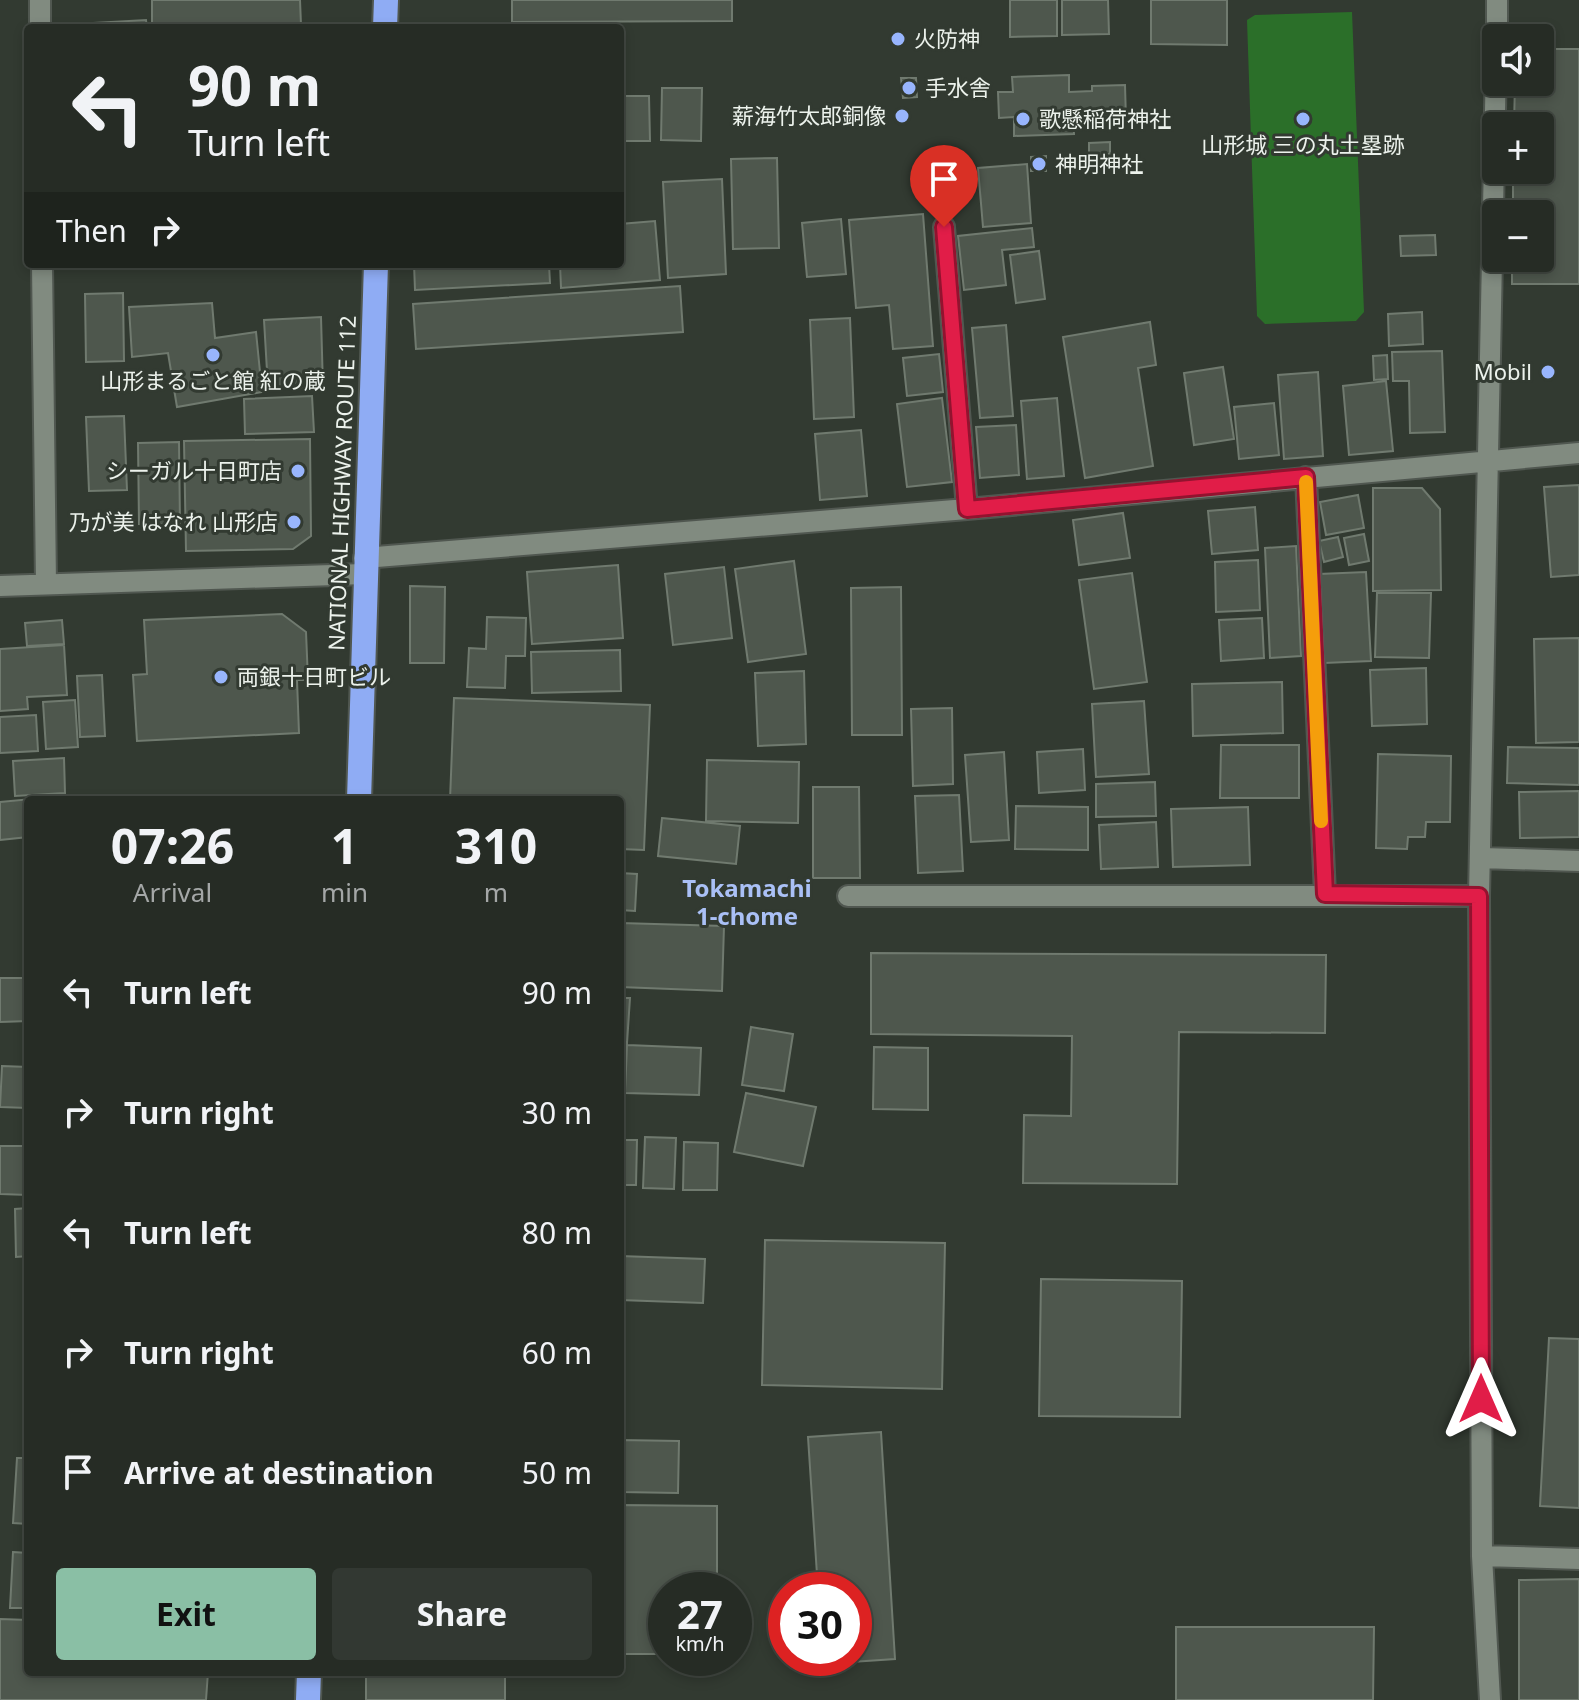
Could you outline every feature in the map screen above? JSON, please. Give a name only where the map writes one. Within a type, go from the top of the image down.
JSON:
[{"type":"highway","points":[[385,24],[386,0]]},
{"type":"highway","name":"NATIONAL HIGHWAY ROUTE 112","points":[[359,796],[376,268]]},
{"type":"highway","points":[[308,1700],[309,1676]]},
{"type":"street","points":[[40,0],[40,24]]},
{"type":"street","points":[[1497,0],[1497,24]]},
{"type":"street","points":[[1490,1700],[1482,1556],[1479,896],[1495,96]]},
{"type":"street","points":[[944,227],[967,509]]},
{"type":"street","points":[[42,268],[46,584]]},
{"type":"street","points":[[0,586],[364,566],[1579,453]]},
{"type":"street","points":[[1306,477],[1325,894]]},
{"type":"street","points":[[1481,858],[1579,861]]},
{"type":"street","points":[[848,896],[1479,896]]},
{"type":"street","points":[[1482,1556],[1579,1559]]},
{"type":"green space","points":[[1352,12],[1364,312],[1356,321],[1265,324],[1257,316],[1247,20],[1255,15]]},
{"type":"building","points":[[152,0],[300,0],[301,24],[152,24]]},
{"type":"building","points":[[512,0],[732,0],[732,21],[512,22]]},
{"type":"building","points":[[1010,0],[1057,0],[1057,36],[1010,37]]},
{"type":"building","points":[[1062,0],[1108,0],[1109,34],[1062,35]]},
{"type":"building","points":[[1151,0],[1227,0],[1227,45],[1151,44]]},
{"type":"building","points":[[146,20],[146,24],[76,24]]},
{"type":"building","points":[[1554,49],[1579,49],[1579,284],[1512,284],[1512,272],[1554,272],[1554,200],[1513,200],[1513,184],[1554,184],[1554,112],[1514,112],[1515,96],[1554,96]]},
{"type":"building","name":"歌懸稲荷神社","points":[[1069,75],[1069,92],[1092,91],[1092,86],[1125,85],[1126,120],[1093,121],[1093,116],[1073,116],[1074,134],[1014,136],[1014,117],[999,118],[998,92],[1013,92],[1012,77]]},
{"type":"building","name":"手水舎","points":[[901,78],[916,78],[917,97],[903,98]]},
{"type":"building","points":[[662,88],[702,88],[701,141],[661,140]]},
{"type":"building","points":[[624,96],[649,96],[650,141],[624,141]]},
{"type":"building","points":[[1110,142],[1110,154],[1089,154],[1089,143]]},
{"type":"building","name":"神明神社","points":[[1046,156],[1046,171],[1031,171],[1031,157]]},
{"type":"building","points":[[777,158],[779,248],[733,249],[731,159]]},
{"type":"building","points":[[1027,164],[1031,223],[983,227],[978,168]]},
{"type":"building","points":[[722,179],[726,274],[668,278],[663,182]]},
{"type":"building","points":[[923,214],[933,346],[893,349],[889,305],[856,308],[849,220]]},
{"type":"building","points":[[841,219],[846,274],[807,277],[802,223]]},
{"type":"building","points":[[655,221],[660,280],[561,288],[560,268],[624,268],[624,224]]},
{"type":"building","points":[[1032,228],[1034,247],[1002,250],[1006,285],[964,290],[958,236]]},
{"type":"building","points":[[1435,235],[1436,255],[1401,256],[1400,236]]},
{"type":"building","points":[[1039,251],[1045,299],[1016,303],[1010,255]]},
{"type":"building","points":[[414,268],[549,268],[550,283],[415,290]]},
{"type":"building","points":[[680,286],[683,332],[416,349],[413,304]]},
{"type":"building","points":[[123,293],[124,361],[86,362],[85,294]]},
{"type":"building","name":"山形まるごと館 紅の蔵","points":[[212,303],[215,338],[256,332],[262,392],[177,407],[168,353],[132,357],[129,307]]},
{"type":"building","points":[[1422,312],[1423,344],[1389,346],[1388,314]]},
{"type":"building","name":"山形まるごと館 紅の蔵","points":[[321,317],[323,388],[268,388],[264,320]]},
{"type":"building","points":[[850,318],[854,417],[814,419],[810,320]]},
{"type":"building","points":[[1150,322],[1156,365],[1138,368],[1153,466],[1085,478],[1063,337]]},
{"type":"building","points":[[1006,325],[1013,416],[980,418],[972,328]]},
{"type":"building","points":[[1442,351],[1445,432],[1410,433],[1409,381],[1393,381],[1392,352]]},
{"type":"building","points":[[939,354],[943,392],[907,396],[903,358]]},
{"type":"building","points":[[1387,355],[1388,379],[1374,380],[1373,356]]},
{"type":"building","points":[[1223,367],[1234,439],[1194,445],[1184,373]]},
{"type":"building","points":[[1318,372],[1323,456],[1284,459],[1278,375]]},
{"type":"building","points":[[1386,381],[1393,451],[1349,455],[1343,386]]},
{"type":"building","points":[[312,396],[314,432],[245,434],[244,399]]},
{"type":"building","points":[[942,398],[952,482],[907,487],[897,404]]},
{"type":"building","points":[[1057,398],[1064,476],[1027,479],[1021,401]]},
{"type":"building","points":[[1274,403],[1279,455],[1239,459],[1234,407]]},
{"type":"building","points":[[124,416],[127,490],[89,491],[86,417]]},
{"type":"building","points":[[1016,425],[1019,475],[980,478],[976,427]]},
{"type":"building","points":[[861,430],[867,496],[820,500],[815,434]]},
{"type":"building","points":[[310,439],[311,536],[293,549],[186,551],[184,441]]},
{"type":"building","points":[[179,442],[180,525],[139,524],[138,443]]},
{"type":"building","points":[[1579,485],[1579,575],[1551,577],[1544,487]]},
{"type":"building","points":[[1373,488],[1422,488],[1440,509],[1441,590],[1373,591]]},
{"type":"building","points":[[1358,495],[1364,528],[1326,535],[1320,502]]},
{"type":"building","points":[[1255,507],[1258,550],[1212,554],[1208,511]]},
{"type":"building","points":[[1123,513],[1130,558],[1079,565],[1073,520]]},
{"type":"building","points":[[1364,534],[1369,561],[1349,565],[1344,538]]},
{"type":"building","points":[[1338,537],[1343,557],[1324,562],[1319,541]]},
{"type":"building","points":[[1296,546],[1301,656],[1270,658],[1265,548]]},
{"type":"building","points":[[1258,560],[1260,610],[1216,612],[1215,562]]},
{"type":"building","points":[[794,561],[806,654],[748,662],[735,569]]},
{"type":"building","points":[[618,565],[623,638],[532,644],[527,572]]},
{"type":"building","points":[[724,567],[732,638],[673,645],[665,574]]},
{"type":"building","points":[[1366,572],[1371,661],[1324,663],[1319,574]]},
{"type":"building","points":[[1132,573],[1147,682],[1094,689],[1079,580]]},
{"type":"building","points":[[410,586],[445,587],[444,663],[410,663]]},
{"type":"building","points":[[901,587],[902,735],[852,735],[851,588]]},
{"type":"building","points":[[1377,593],[1431,593],[1429,658],[1375,657]]},
{"type":"building","name":"両銀十日町ビル","points":[[282,614],[306,632],[308,680],[297,680],[299,733],[137,741],[133,675],[147,674],[144,620]]},
{"type":"building","points":[[487,617],[526,618],[525,656],[506,656],[505,688],[467,687],[469,648],[486,649]]},
{"type":"building","points":[[1262,618],[1264,658],[1221,661],[1219,620]]},
{"type":"building","points":[[62,620],[64,644],[27,646],[25,623]]},
{"type":"building","points":[[1579,638],[1579,742],[1536,743],[1534,639]]},
{"type":"building","points":[[64,645],[67,695],[27,697],[28,709],[0,711],[0,649]]},
{"type":"building","points":[[620,650],[621,691],[532,693],[531,652]]},
{"type":"building","points":[[1426,668],[1427,724],[1372,726],[1370,670]]},
{"type":"building","points":[[804,671],[806,744],[758,746],[755,673]]},
{"type":"building","points":[[102,675],[105,736],[80,737],[77,676]]},
{"type":"building","points":[[1282,682],[1283,733],[1193,736],[1192,684]]},
{"type":"building","points":[[454,698],[650,705],[644,850],[624,849],[624,796],[450,796]]},
{"type":"building","points":[[75,700],[78,747],[46,749],[43,702]]},
{"type":"building","points":[[1144,701],[1149,774],[1096,777],[1092,704]]},
{"type":"building","points":[[952,708],[953,784],[913,786],[911,709]]},
{"type":"building","points":[[36,715],[38,751],[0,753],[0,717]]},
{"type":"building","points":[[1221,745],[1299,745],[1299,798],[1220,798]]},
{"type":"building","points":[[1508,747],[1579,748],[1579,785],[1507,783]]},
{"type":"building","points":[[1083,749],[1085,790],[1039,793],[1037,752]]},
{"type":"building","points":[[1004,752],[1009,840],[971,842],[965,755]]},
{"type":"building","points":[[1378,754],[1451,756],[1450,822],[1426,822],[1425,837],[1408,837],[1407,849],[1376,848]]},
{"type":"building","points":[[64,758],[65,793],[15,796],[13,761]]},
{"type":"building","points":[[707,760],[799,762],[798,823],[706,821]]},
{"type":"building","points":[[1155,782],[1156,816],[1096,817],[1096,784]]},
{"type":"building","points":[[813,787],[859,787],[860,878],[813,878]]},
{"type":"building","points":[[1579,791],[1579,837],[1520,838],[1519,792]]},
{"type":"building","points":[[959,795],[963,871],[918,873],[915,796]]},
{"type":"building","points":[[24,800],[24,837],[0,840],[0,802]]},
{"type":"building","points":[[1016,806],[1088,807],[1088,850],[1015,849]]},
{"type":"building","points":[[1248,807],[1250,865],[1173,867],[1171,809]]},
{"type":"building","points":[[662,818],[740,826],[736,864],[658,856]]},
{"type":"building","points":[[1156,822],[1158,867],[1101,869],[1099,825]]},
{"type":"building","points":[[624,873],[637,874],[635,911],[624,910]]},
{"type":"building","points":[[624,923],[724,926],[722,991],[624,987]]},
{"type":"building","points":[[871,953],[1326,955],[1325,1033],[1179,1032],[1177,1184],[1023,1183],[1024,1115],[1071,1116],[1072,1036],[871,1034]]},
{"type":"building","points":[[0,978],[24,978],[24,1021],[0,1022]]},
{"type":"building","points":[[624,998],[630,998],[627,1043],[624,1043]]},
{"type":"building","points":[[751,1027],[793,1034],[784,1091],[742,1085]]},
{"type":"building","points":[[627,1045],[701,1048],[699,1095],[625,1093]]},
{"type":"building","points":[[874,1047],[928,1048],[928,1110],[873,1109]]},
{"type":"building","points":[[2,1066],[24,1067],[24,1108],[0,1107]]},
{"type":"building","points":[[746,1093],[816,1107],[803,1166],[734,1152]]},
{"type":"building","points":[[645,1137],[676,1138],[674,1189],[643,1188]]},
{"type":"building","points":[[624,1140],[637,1140],[636,1185],[624,1185]]},
{"type":"building","points":[[684,1142],[718,1143],[717,1190],[683,1190]]},
{"type":"building","points":[[0,1146],[24,1146],[24,1195],[0,1194]]},
{"type":"building","points":[[24,1208],[24,1256],[16,1257],[15,1209]]},
{"type":"building","points":[[765,1240],[945,1243],[942,1389],[762,1385]]},
{"type":"building","points":[[624,1256],[705,1259],[703,1303],[624,1300]]},
{"type":"building","points":[[1041,1279],[1182,1281],[1180,1417],[1039,1416]]},
{"type":"building","points":[[1549,1338],[1579,1339],[1579,1508],[1540,1506]]},
{"type":"building","points":[[881,1432],[895,1659],[872,1661],[872,1572],[817,1572],[808,1437]]},
{"type":"building","points":[[624,1440],[679,1441],[678,1493],[624,1492]]},
{"type":"building","points":[[17,1458],[24,1458],[24,1524],[13,1523]]},
{"type":"building","points":[[624,1505],[717,1506],[717,1572],[648,1572],[648,1654],[624,1654]]},
{"type":"building","points":[[13,1552],[24,1553],[24,1608],[10,1608]]},
{"type":"building","points":[[1579,1579],[1579,1700],[1519,1700],[1519,1580]]},
{"type":"building","points":[[0,1619],[24,1620],[24,1676],[208,1676],[206,1700],[0,1700]]},
{"type":"building","points":[[1176,1627],[1374,1627],[1373,1700],[1176,1700]]},
{"type":"building","points":[[366,1676],[505,1676],[505,1700],[366,1700]]},
{"type":"slow traffic","points":[[1306,482],[1321,821]]},
{"type":"place","name":"火防神","points":[[898,39]]},
{"type":"place","name":"手水舎","points":[[909,88]]},
{"type":"place","name":"薪海竹太郎銅像","points":[[902,116]]},
{"type":"place","name":"歌懸稲荷神社","points":[[1023,119]]},
{"type":"place","name":"山形城 三の丸土塁跡","points":[[1303,119]]},
{"type":"place","name":"神明神社","points":[[1039,164]]},
{"type":"place","name":"山形まるごと館 紅の蔵","points":[[213,355]]},
{"type":"place","name":"Mobil","points":[[1548,372]]},
{"type":"place","name":"シーガル十日町店","points":[[298,471]]},
{"type":"place","name":"乃が美 はなれ 山形店","points":[[294,522]]},
{"type":"place","name":"両銀十日町ビル","points":[[221,677]]},
{"type":"district","name":"Tokamachi 1-chome","points":[[747,903]]},
{"type":"route","points":[[944,227],[967,509],[1306,477],[1325,894],[1479,896],[1481,1399]]}]
